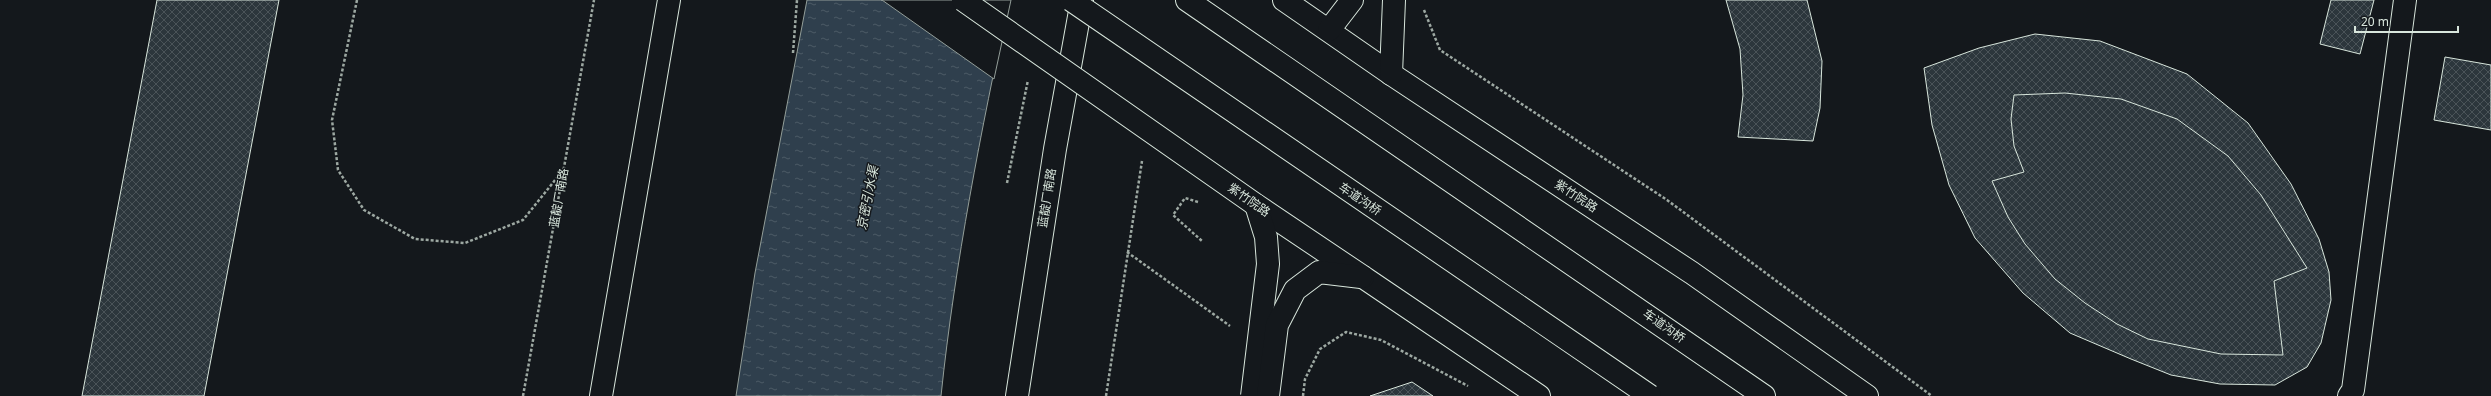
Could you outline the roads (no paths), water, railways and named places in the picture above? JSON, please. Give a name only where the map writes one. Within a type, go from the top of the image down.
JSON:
[{"type":"main road","points":[[601,396],[669,0]]},
{"type":"main road","name":"紫竹院路","points":[[962,0],[1256,205],[1539,396]]},
{"type":"main road","name":"车道沟桥","points":[[1071,0],[1650,396]]},
{"type":"main road","name":"蓝靛厂南路","points":[[1017,396],[1055,149],[1082,0]]},
{"type":"main road","name":"车道沟桥","points":[[1187,0],[1764,396]]},
{"type":"main road","name":"紫竹院路","points":[[1284,0],[1391,74],[1692,273],[1867,396]]},
{"type":"main road","points":[[1329,30],[1352,0]]},
{"type":"main road","points":[[1391,74],[1394,0]]},
{"type":"main road","points":[[2349,396],[2353,390],[2404,0]]},
{"type":"main road","points":[[1252,396],[1268,264],[1266,237],[1256,205]]},
{"type":"main road","points":[[1268,396],[1277,325],[1295,290],[1319,272],[1363,277]]},
{"type":"water","name":"京密引水渠","points":[[807,0],[1009,0],[961,246],[941,396],[736,396],[755,273]]}]
